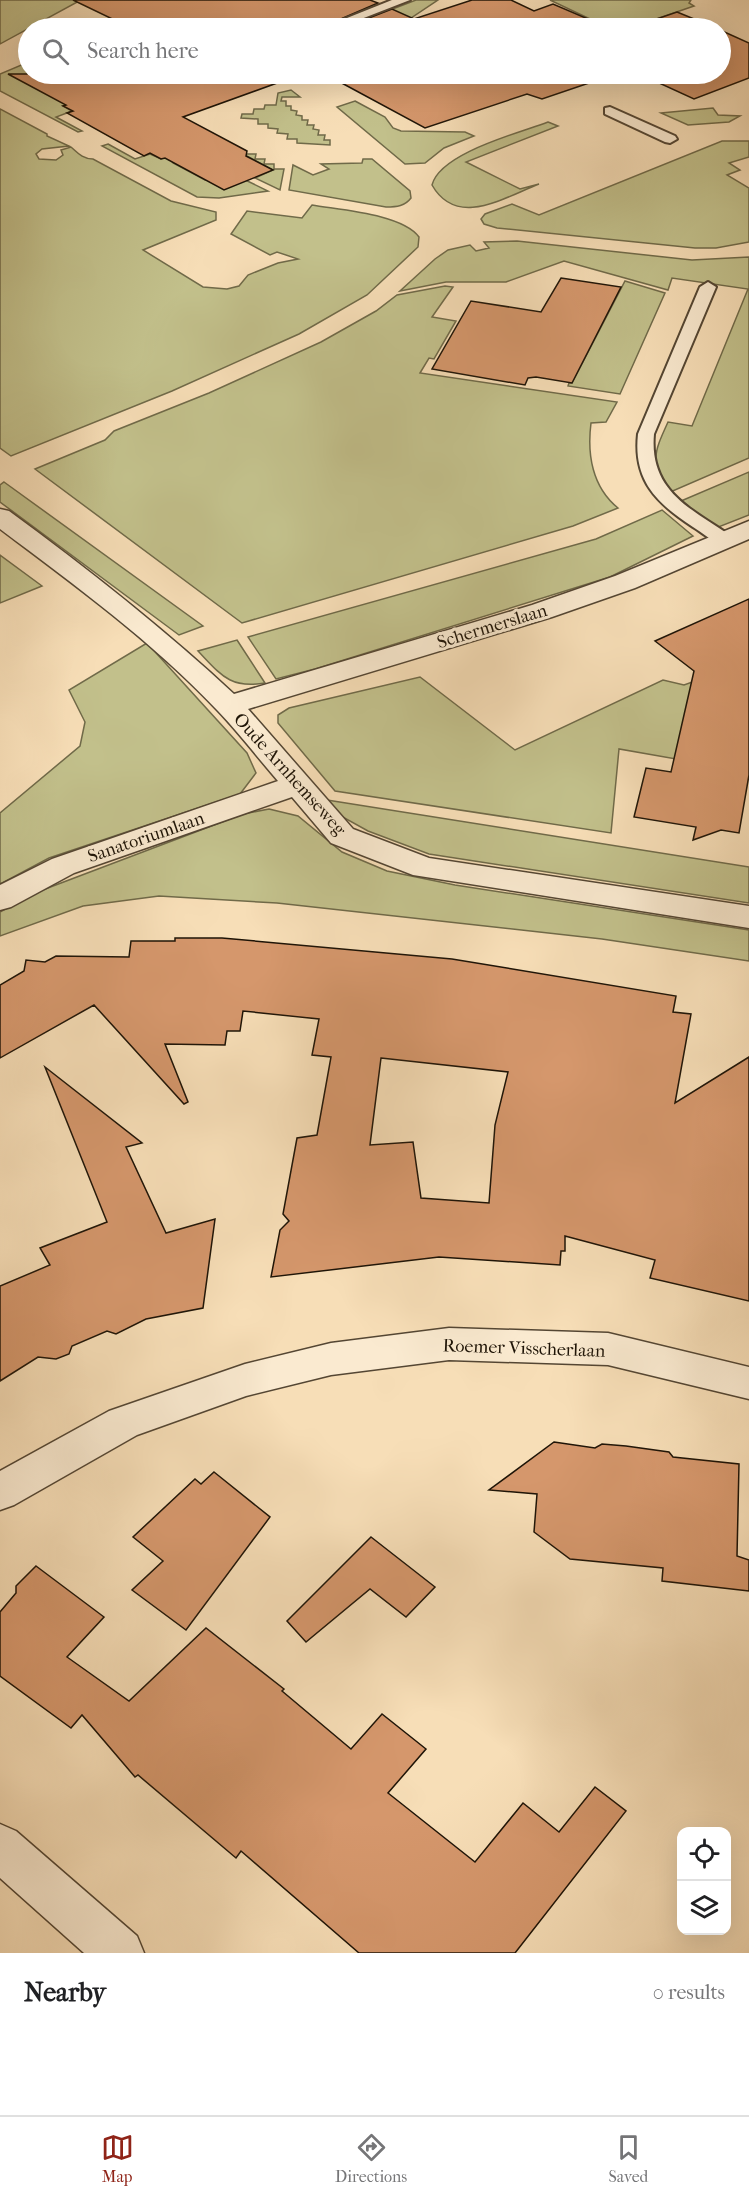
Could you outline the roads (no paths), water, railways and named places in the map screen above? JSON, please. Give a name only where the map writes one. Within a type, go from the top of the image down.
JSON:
[{"type":"street","name":"Oude Arnhemseweg","points":[[0,517],[98,589],[153,634],[229,705],[342,836],[424,867],[749,917]]},
{"type":"street","name":"Schermerslaan","points":[[229,705],[542,611],[626,582],[737,534]]},
{"type":"street","name":"Sanatoriumlaan","points":[[0,899],[63,866],[296,784]]},
{"type":"street","name":"Roemer Visscherlaan","points":[[0,1492],[123,1424],[245,1380],[331,1359],[449,1344],[608,1349],[749,1383]]},
{"type":"street","points":[[0,1847],[120,1953]]},
{"type":"lane","points":[[355,18],[401,1]]},
{"type":"lane","points":[[610,111],[670,139]]},
{"type":"lane","points":[[708,287],[646,434],[642,452],[645,469],[668,500],[737,534]]}]
